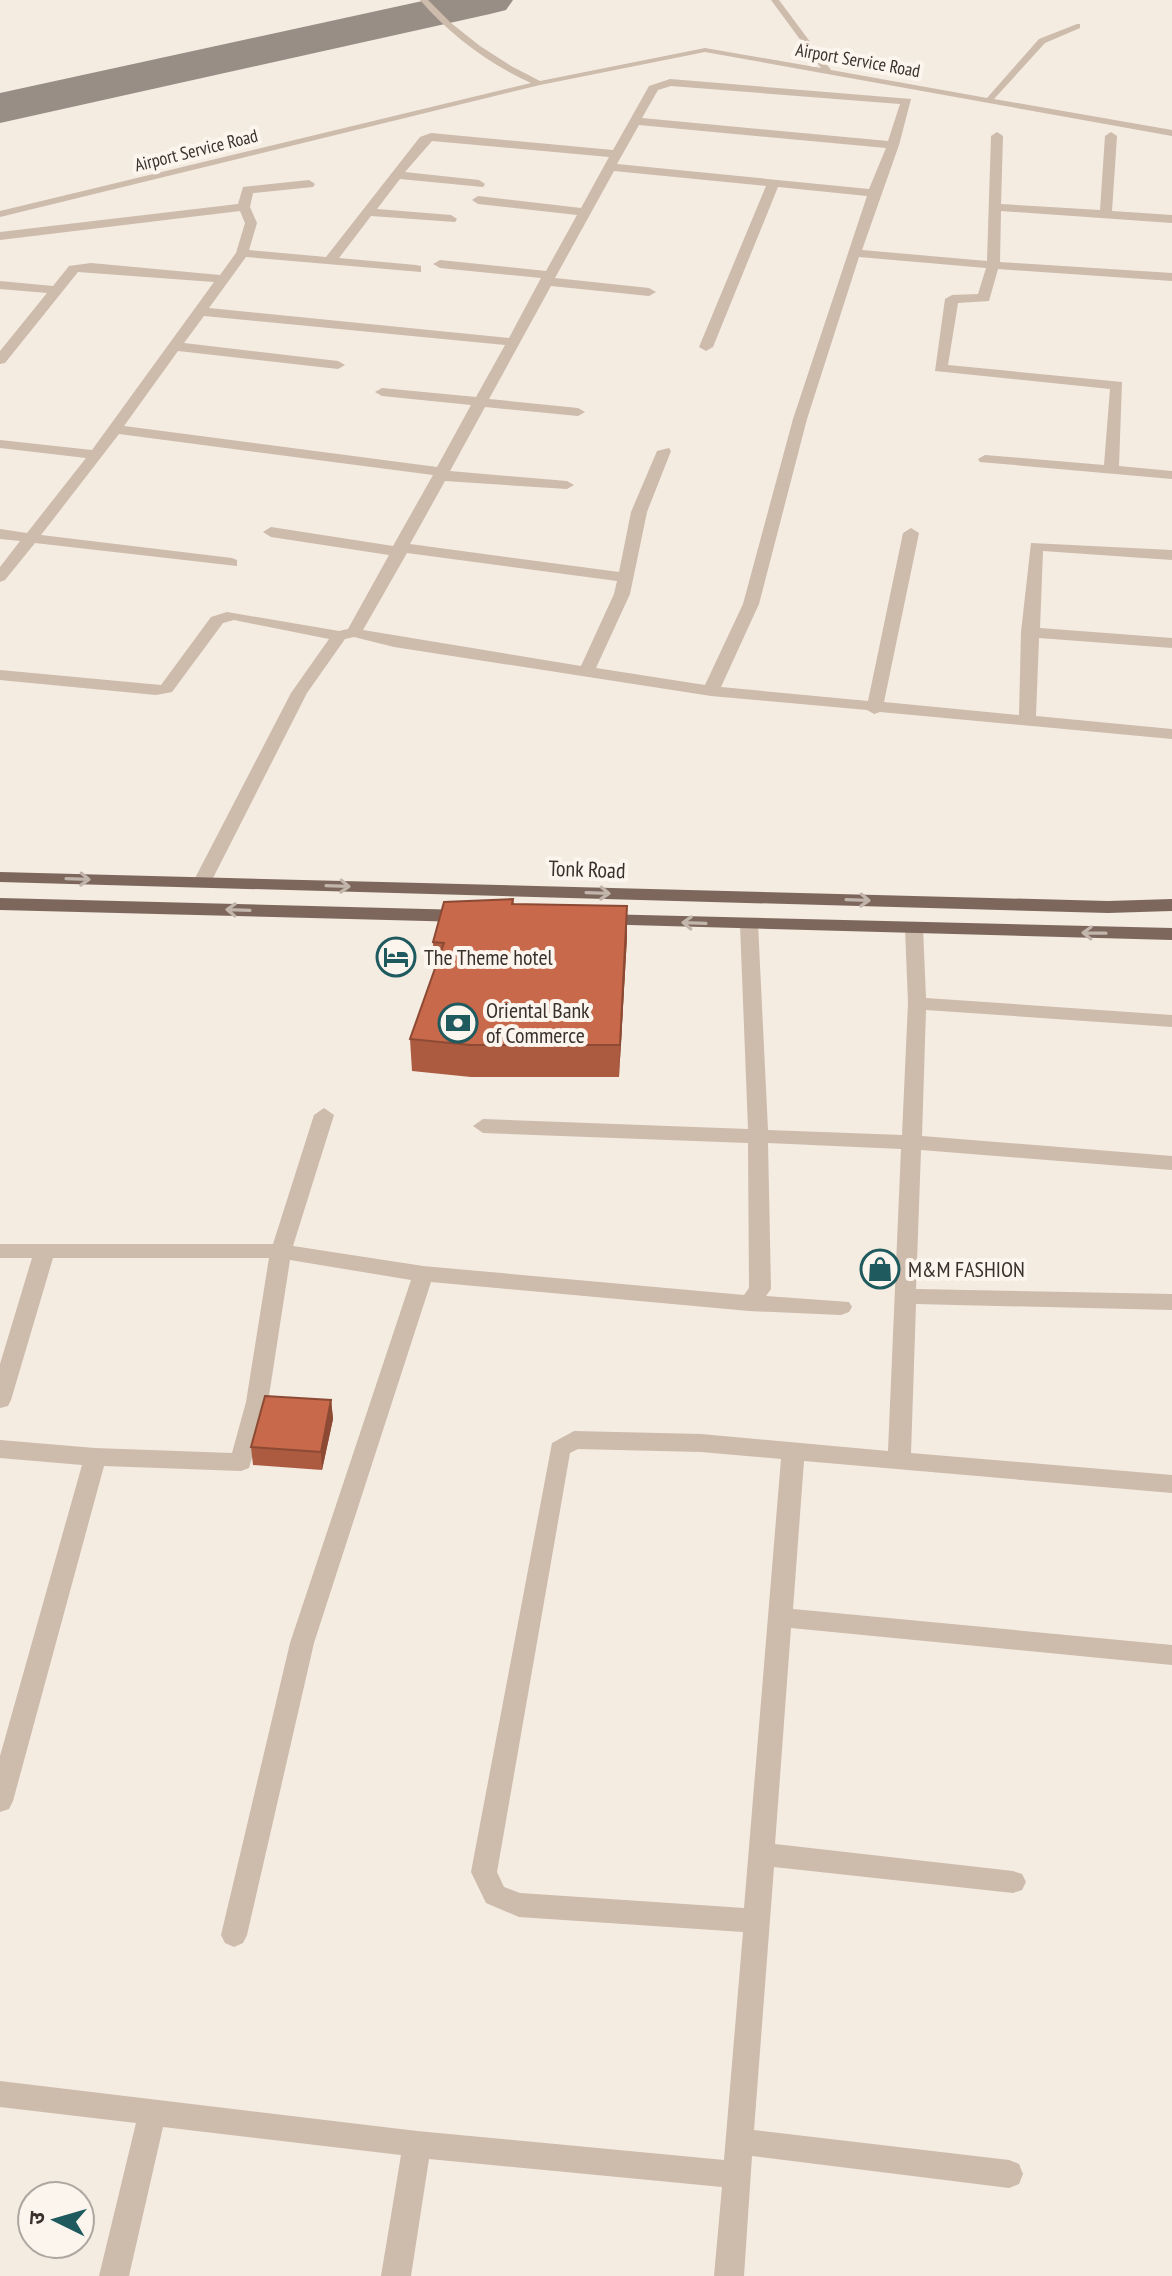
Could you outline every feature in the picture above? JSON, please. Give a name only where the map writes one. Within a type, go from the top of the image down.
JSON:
[{"type":"main road","name":"Tonk Road","points":[[0,877],[1108,907],[1172,905]]},
{"type":"main road","points":[[0,904],[484,917]]},
{"type":"main road","points":[[578,920],[1172,934]]},
{"type":"street","points":[[202,882],[299,693],[347,634],[401,550],[511,342],[653,88],[670,82],[907,101],[800,419],[751,604],[711,691]]},
{"type":"street","points":[[636,121],[893,145]]},
{"type":"street","points":[[997,136],[993,265],[984,298],[952,299],[940,368],[1117,385],[1111,470]]},
{"type":"street","points":[[1106,214],[1111,136]]},
{"type":"street","points":[[330,261],[424,140],[431,137],[774,183],[874,193]]},
{"type":"street","points":[[398,175],[479,184]]},
{"type":"street","points":[[706,347],[774,183]]},
{"type":"street","points":[[0,577],[116,429],[172,346],[242,253],[251,223],[244,207],[247,190],[309,184]]},
{"type":"street","points":[[478,200],[586,212]]},
{"type":"street","points":[[0,236],[244,207]]},
{"type":"street","points":[[996,207],[1172,219]]},
{"type":"street","points":[[368,212],[451,219]]},
{"type":"street","points":[[242,253],[416,269]]},
{"type":"street","points":[[854,253],[1172,277]]},
{"type":"street","points":[[440,264],[649,292]]},
{"type":"street","points":[[0,360],[74,269],[91,267],[222,279]]},
{"type":"street","points":[[0,285],[57,290]]},
{"type":"street","points":[[198,311],[511,342]]},
{"type":"street","points":[[172,346],[338,365]]},
{"type":"street","points":[[382,392],[578,412]]},
{"type":"street","points":[[116,429],[442,474],[567,485]]},
{"type":"street","points":[[0,444],[96,455]]},
{"type":"street","points":[[586,672],[622,594],[639,512],[664,451]]},
{"type":"street","points":[[985,459],[1172,475]]},
{"type":"street","points":[[271,532],[625,577]]},
{"type":"street","points":[[874,709],[911,533]]},
{"type":"street","points":[[0,534],[232,563]]},
{"type":"street","points":[[1027,722],[1029,632],[1036,546],[1172,555]]},
{"type":"street","points":[[0,675],[166,689],[223,617],[233,615],[711,691],[874,709],[1172,734]]},
{"type":"street","points":[[1029,632],[1172,643]]},
{"type":"street","points":[[749,924],[758,1135],[760,1289],[749,1303]]},
{"type":"street","points":[[899,1460],[903,1296],[917,1003],[914,928]]},
{"type":"street","points":[[917,1003],[1172,1021]]},
{"type":"street","points":[[0,1449],[95,1457],[241,1462],[257,1402],[281,1251],[324,1115]]},
{"type":"street","points":[[483,1126],[910,1142],[1172,1163]]},
{"type":"street","points":[[0,1400],[45,1250]]},
{"type":"street","points":[[0,1251],[281,1251],[423,1274],[749,1303],[841,1307]]},
{"type":"street","points":[[234,1935],[302,1643],[423,1274]]},
{"type":"street","points":[[903,1296],[1172,1302]]},
{"type":"street","points":[[756,1921],[519,1905],[495,1895],[484,1872],[560,1449],[574,1440],[701,1443],[1172,1484]]},
{"type":"street","points":[[729,2276],[793,1451]]},
{"type":"street","points":[[0,1801],[95,1457]]},
{"type":"street","points":[[780,1617],[1172,1655]]},
{"type":"street","points":[[761,1854],[1013,1882]]},
{"type":"street","points":[[0,2094],[417,2144],[737,2175]]},
{"type":"street","points":[[114,2276],[153,2111]]},
{"type":"street","points":[[738,2141],[1009,2174]]},
{"type":"street","points":[[396,2276],[417,2144]]},
{"type":"lane","points":[[424,0],[464,35],[521,76],[540,83]]},
{"type":"lane","points":[[775,0],[828,72]]},
{"type":"lane","points":[[990,99],[1042,41],[1077,26]]},
{"type":"lane","name":"Airport Service Road","points":[[0,214],[540,83],[705,50],[1172,133]]},
{"type":"building","points":[[513,899],[512,904],[627,906],[620,1045],[470,1045],[410,1039],[444,943],[433,942],[444,902]]},
{"type":"building","points":[[265,1396],[331,1400],[321,1452],[251,1447]]},
{"type":"taxiway","points":[[0,108],[490,0]]},
{"type":"place","name":"The Theme hotel","points":[[396,957]]},
{"type":"place","name":"Oriental Bank of Commerce","points":[[458,1023]]},
{"type":"place","name":"M&M FASHION","points":[[880,1269]]}]
